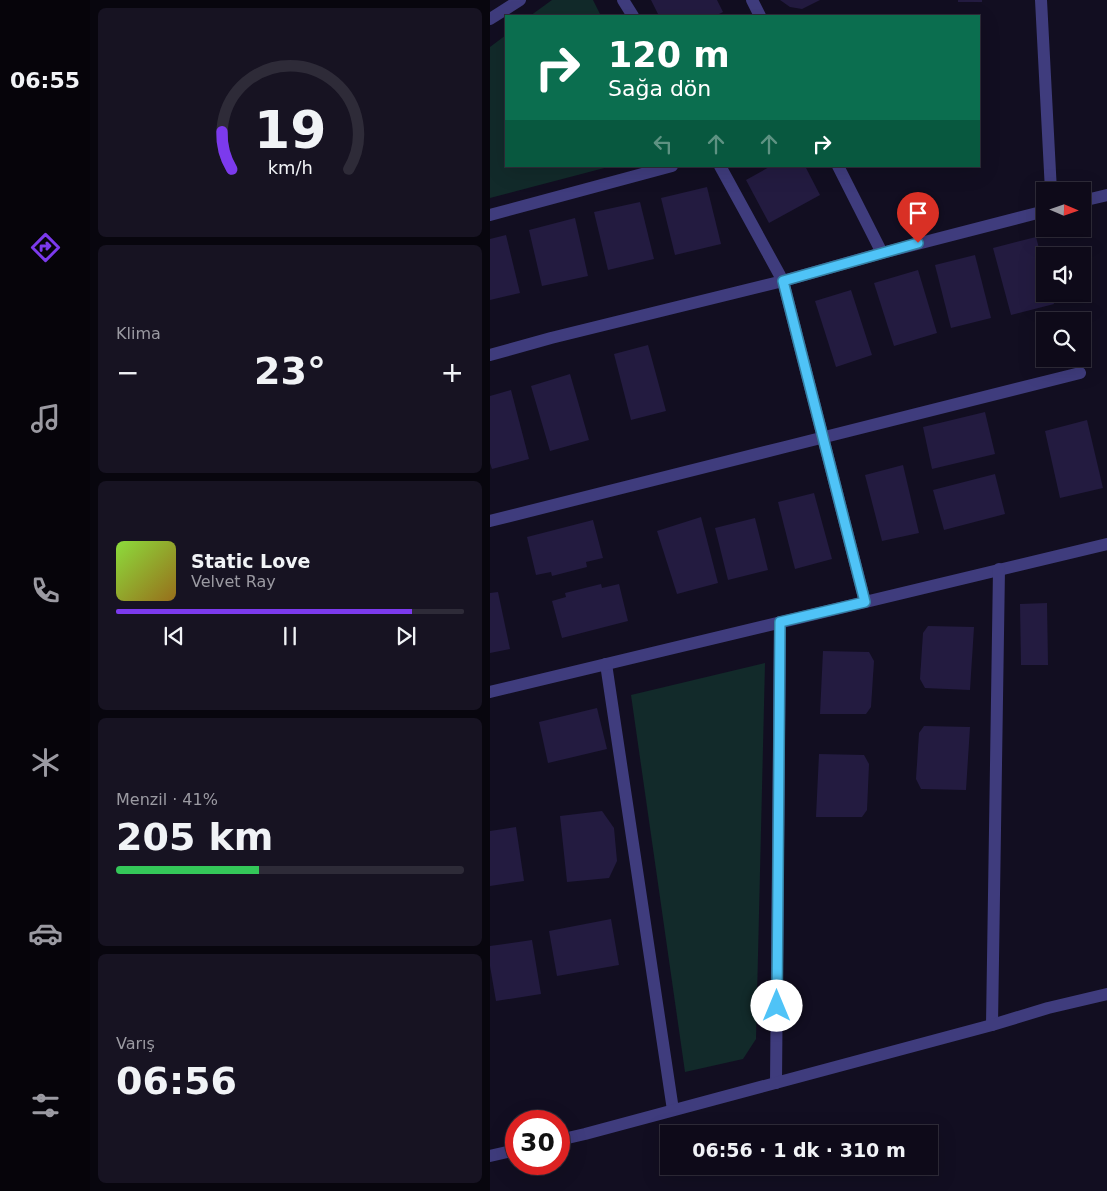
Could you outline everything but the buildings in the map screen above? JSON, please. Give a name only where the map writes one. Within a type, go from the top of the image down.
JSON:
[{"type":"street","points":[[490,19],[520,0]]},
{"type":"street","points":[[623,0],[631,15]]},
{"type":"street","points":[[752,0],[760,15]]},
{"type":"street","points":[[1041,0],[1051,182]]},
{"type":"street","points":[[490,215],[668,167]]},
{"type":"street","points":[[721,167],[783,281],[865,602]]},
{"type":"street","points":[[839,167],[882,253]]},
{"type":"street","points":[[1091,199],[1107,195]]},
{"type":"street","points":[[490,355],[551,338],[783,281],[1036,213]]},
{"type":"street","points":[[490,521],[1080,374]]},
{"type":"street","points":[[490,692],[1107,544]]},
{"type":"street","points":[[992,1024],[999,569]]},
{"type":"street","points":[[776,1082],[780,622]]},
{"type":"street","points":[[606,664],[673,1110]]},
{"type":"street","points":[[570,1137],[1048,1008],[1107,994]]},
{"type":"street","points":[[490,1156],[505,1153]]},
{"type":"green space","points":[[552,0],[593,0],[600,15],[531,15]]},
{"type":"green space","points":[[505,36],[505,167],[608,167],[490,198],[490,47]]},
{"type":"green space","points":[[765,663],[756,1039],[743,1059],[685,1072],[631,695]]},
{"type":"route","points":[[777,1006],[780,622],[865,602],[783,281],[918,243]]}]
